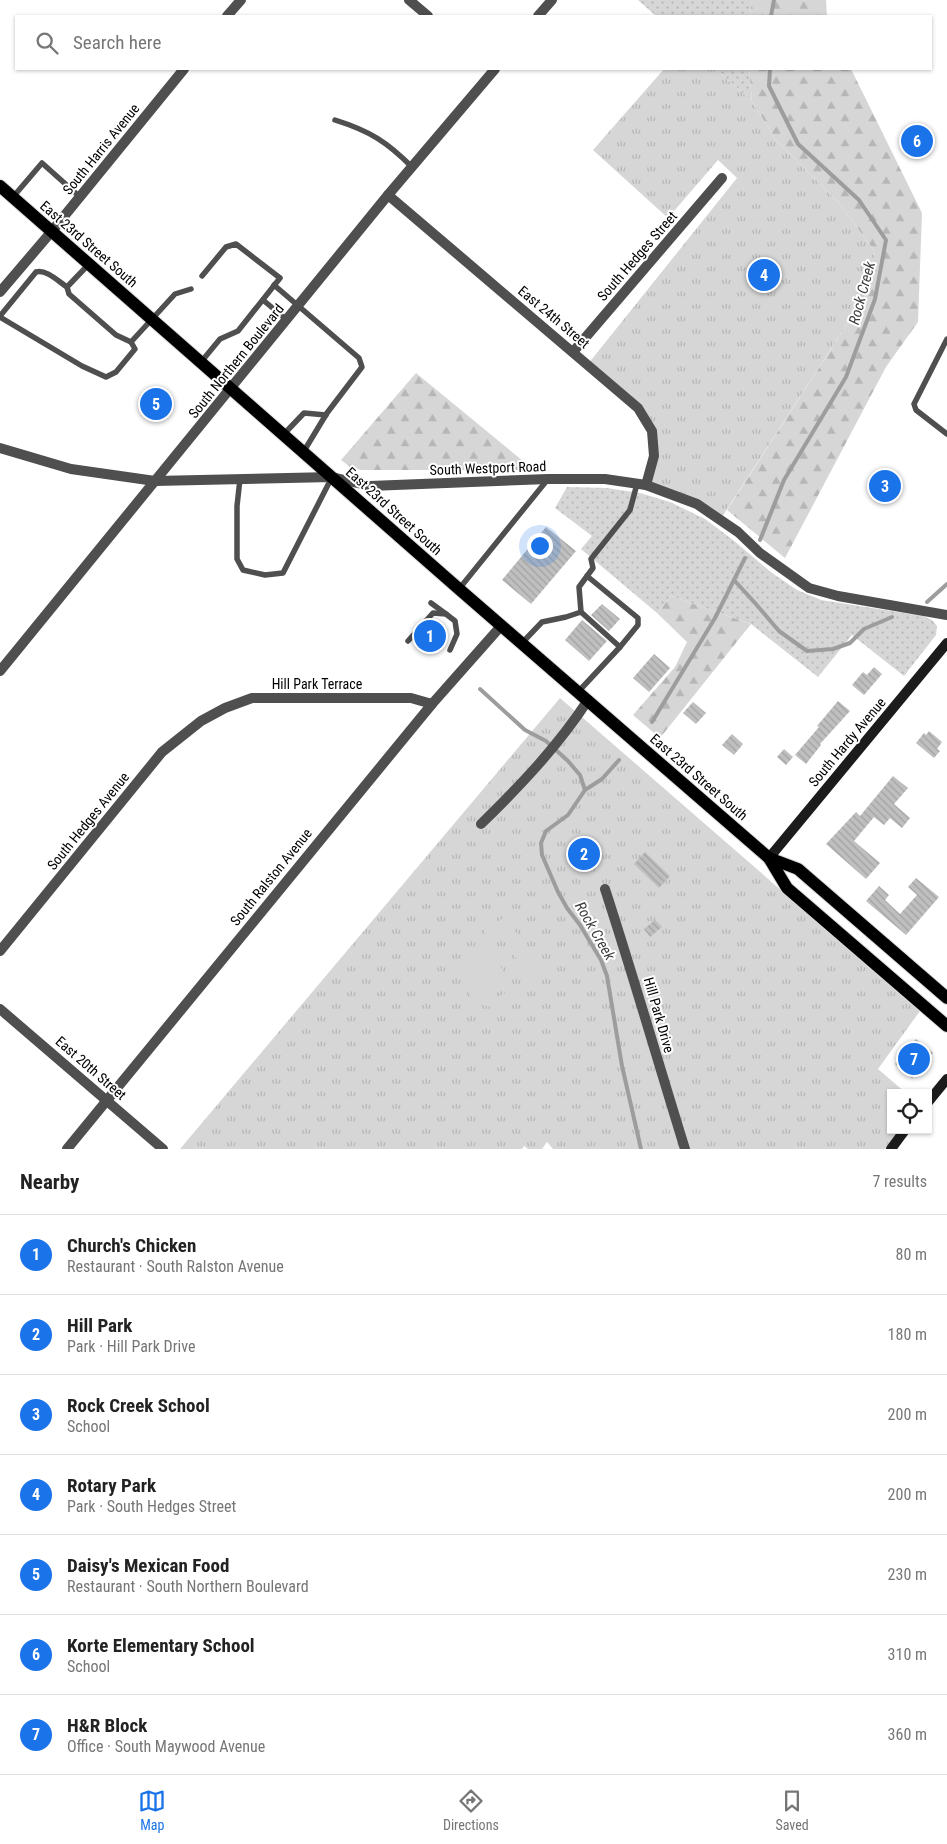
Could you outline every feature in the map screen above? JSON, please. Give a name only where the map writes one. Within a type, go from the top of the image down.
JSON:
[{"type":"main road","name":"East 23rd Street South","points":[[0,186],[304,451],[459,590],[769,858],[787,888],[947,1026]]},
{"type":"main road","name":"East 23rd Street South","points":[[769,858],[798,869],[947,998]]},
{"type":"street","points":[[228,15],[240,0]]},
{"type":"street","points":[[409,0],[427,15]]},
{"type":"street","points":[[539,15],[552,0]]},
{"type":"street","name":"South Harris Avenue","points":[[1,287],[17,272],[52,231],[183,70]]},
{"type":"street","name":"South Northern Boulevard","points":[[0,671],[492,70]]},
{"type":"street","name":"South Hedges Street","points":[[573,352],[722,178]]},
{"type":"street","name":"East 24th Street","points":[[388,195],[638,408],[652,431],[654,456],[642,484]]},
{"type":"street","name":"South Westport Road","points":[[0,448],[71,469],[156,481],[332,476],[370,486],[548,479],[605,479],[642,484],[697,504],[738,532],[760,553],[809,588],[838,596],[947,615]]},
{"type":"street","name":"South Ralston Avenue","points":[[67,1149],[432,704],[501,626]]},
{"type":"street","name":"South Hardy Avenue","points":[[769,858],[947,643]]},
{"type":"street","name":"Hill Park Terrace","points":[[206,718],[225,708],[252,698],[411,698],[432,704]]},
{"type":"street","points":[[481,824],[556,744],[588,700]]},
{"type":"street","name":"South Hedges Avenue","points":[[0,951],[162,752],[206,718]]},
{"type":"street","name":"Hill Park Drive","points":[[605,889],[685,1149]]},
{"type":"street","name":"East 20th Street","points":[[0,1009],[163,1149]]},
{"type":"street","points":[[932,1097],[947,1080]]},
{"type":"street","points":[[891,1149],[902,1134]]},
{"type":"lane","points":[[335,120],[356,126],[378,138],[412,167]]},
{"type":"lane","points":[[13,197],[42,163],[80,197]]},
{"type":"lane","points":[[201,362],[220,339],[238,331],[280,278],[236,244],[226,247],[202,276]]},
{"type":"lane","points":[[67,287],[89,264]]},
{"type":"lane","points":[[40,271],[67,287],[69,294],[116,335],[132,342],[135,349],[112,375],[106,377],[82,366],[0,316],[36,272],[40,271]]},
{"type":"lane","points":[[17,272],[28,282]]},
{"type":"lane","points":[[274,285],[359,358],[362,367],[326,415],[304,451]]},
{"type":"lane","points":[[132,342],[175,294],[191,289]]},
{"type":"lane","points":[[263,300],[287,320]]},
{"type":"lane","points":[[947,339],[914,404],[916,410],[947,434]]},
{"type":"lane","points":[[284,434],[304,413],[326,415]]},
{"type":"lane","points":[[240,479],[237,506],[238,559],[243,570],[265,575],[283,573],[332,476]]},
{"type":"lane","points":[[459,590],[548,479]]},
{"type":"lane","points":[[620,646],[582,612],[579,587],[593,568],[591,559],[630,510],[642,484]]},
{"type":"lane","points":[[578,692],[638,625],[638,618],[587,576]]},
{"type":"lane","points":[[431,603],[455,622],[457,634],[450,650]]},
{"type":"lane","points":[[522,644],[542,622],[566,618],[582,612]]},
{"type":"lane","points":[[408,641],[433,613],[446,614]]},
{"type":"green space","points":[[638,0],[752,0],[750,15],[655,15]]},
{"type":"green space","points":[[752,0],[826,0],[827,15],[750,15]]},
{"type":"green space","points":[[663,70],[716,70],[752,101],[775,139],[839,203],[875,252],[864,298],[720,520],[646,485],[652,431],[638,408],[588,364],[737,178],[718,160],[668,218],[593,150]]},
{"type":"green space","points":[[716,70],[749,70],[752,101]]},
{"type":"green space","points":[[749,70],[851,70],[922,213],[918,322],[886,367],[785,558],[727,510],[864,298],[875,252],[839,203],[775,139],[752,101]]},
{"type":"green space","points":[[416,373],[534,470],[361,470],[350,467],[341,460]]},
{"type":"green space","points":[[567,487],[607,488],[640,493],[670,502],[705,519],[772,573],[797,590],[821,600],[923,616],[932,620],[937,626],[936,635],[904,676],[852,635],[818,677],[751,624],[671,596],[657,613],[581,549],[592,536],[555,508]]},
{"type":"green space","points":[[671,596],[751,624],[660,738],[633,715],[675,667],[687,642],[657,613]]},
{"type":"green space","points":[[560,698],[920,1011],[878,1069],[901,1089],[887,1089],[887,1134],[896,1134],[885,1149],[553,1149],[547,1142],[542,1149],[528,1149],[524,1146],[522,1149],[180,1149]]},
{"type":"green space","points":[[505,917],[508,919],[541,974],[538,983],[500,1005],[482,1005],[474,999],[466,989],[457,971],[456,964],[486,946],[488,940],[485,929]],"holes":[[[497,929],[501,932],[527,976],[522,984],[494,999],[489,997],[488,990],[501,980],[504,975],[500,964],[501,954],[490,935]]]},
{"type":"building","points":[[157,390],[168,400],[154,416],[143,406]]},
{"type":"building","points":[[546,527],[576,551],[531,604],[502,580]]},
{"type":"building","points":[[602,604],[620,619],[609,631],[591,615]]},
{"type":"building","points":[[582,620],[607,641],[589,661],[565,640]]},
{"type":"building","points":[[431,622],[445,635],[430,652],[416,639]]},
{"type":"building","points":[[654,654],[670,668],[649,692],[633,678]]},
{"type":"building","points":[[874,667],[882,674],[864,695],[852,685],[863,672],[867,675]]},
{"type":"building","points":[[838,701],[850,711],[820,744],[806,764],[795,755]]},
{"type":"building","points":[[693,702],[706,713],[696,724],[683,713]]},
{"type":"building","points":[[929,731],[942,742],[937,749],[940,751],[934,758],[916,743],[924,733],[926,735]]},
{"type":"building","points":[[732,734],[743,744],[734,755],[722,745]]},
{"type":"building","points":[[784,749],[793,757],[786,765],[777,757]]},
{"type":"building","points":[[893,776],[908,788],[894,804],[910,818],[902,828],[890,818],[884,825],[874,817],[854,841],[880,863],[866,879],[826,844],[856,812],[860,816]]},
{"type":"building","points":[[645,852],[670,876],[659,888],[634,864]]},
{"type":"building","points":[[916,878],[939,897],[906,935],[866,901],[879,886],[889,895],[885,900],[900,914],[917,895],[908,887]]},
{"type":"building","points":[[655,920],[662,927],[650,937],[644,929]]},
{"type":"building","points":[[916,1039],[933,1053],[912,1078],[895,1064]]},
{"type":"waterway","name":"Rock Creek","points":[[771,15],[774,0]]},
{"type":"waterway","name":"Rock Creek","points":[[760,540],[784,480],[846,377],[875,299],[886,240],[859,200],[798,144],[769,86],[770,70]]},
{"type":"waterway","name":"Rock Creek","points":[[652,722],[715,618],[745,558]]},
{"type":"waterway","points":[[734,580],[779,631],[807,651],[833,649],[850,643],[864,629],[892,617]]},
{"type":"waterway","points":[[927,602],[947,584]]},
{"type":"waterway","points":[[480,689],[525,730],[546,741],[568,761],[580,775],[585,790]]},
{"type":"waterway","name":"Rock Creek","points":[[619,760],[602,779],[585,790],[568,815],[546,831],[541,843],[542,855],[558,892],[601,960],[607,976],[622,1066],[641,1149]]},
{"type":"place","name":"Korte Elementary School","points":[[917,141]]},
{"type":"place","name":"Rotary Park","points":[[764,275]]},
{"type":"place","name":"Daisy's Mexican Food","points":[[156,404]]},
{"type":"place","name":"Rock Creek School","points":[[885,486]]},
{"type":"place","name":"Church's Chicken","points":[[430,636]]},
{"type":"place","name":"Hill Park","points":[[584,854]]},
{"type":"place","name":"H&R Block","points":[[914,1059]]}]
